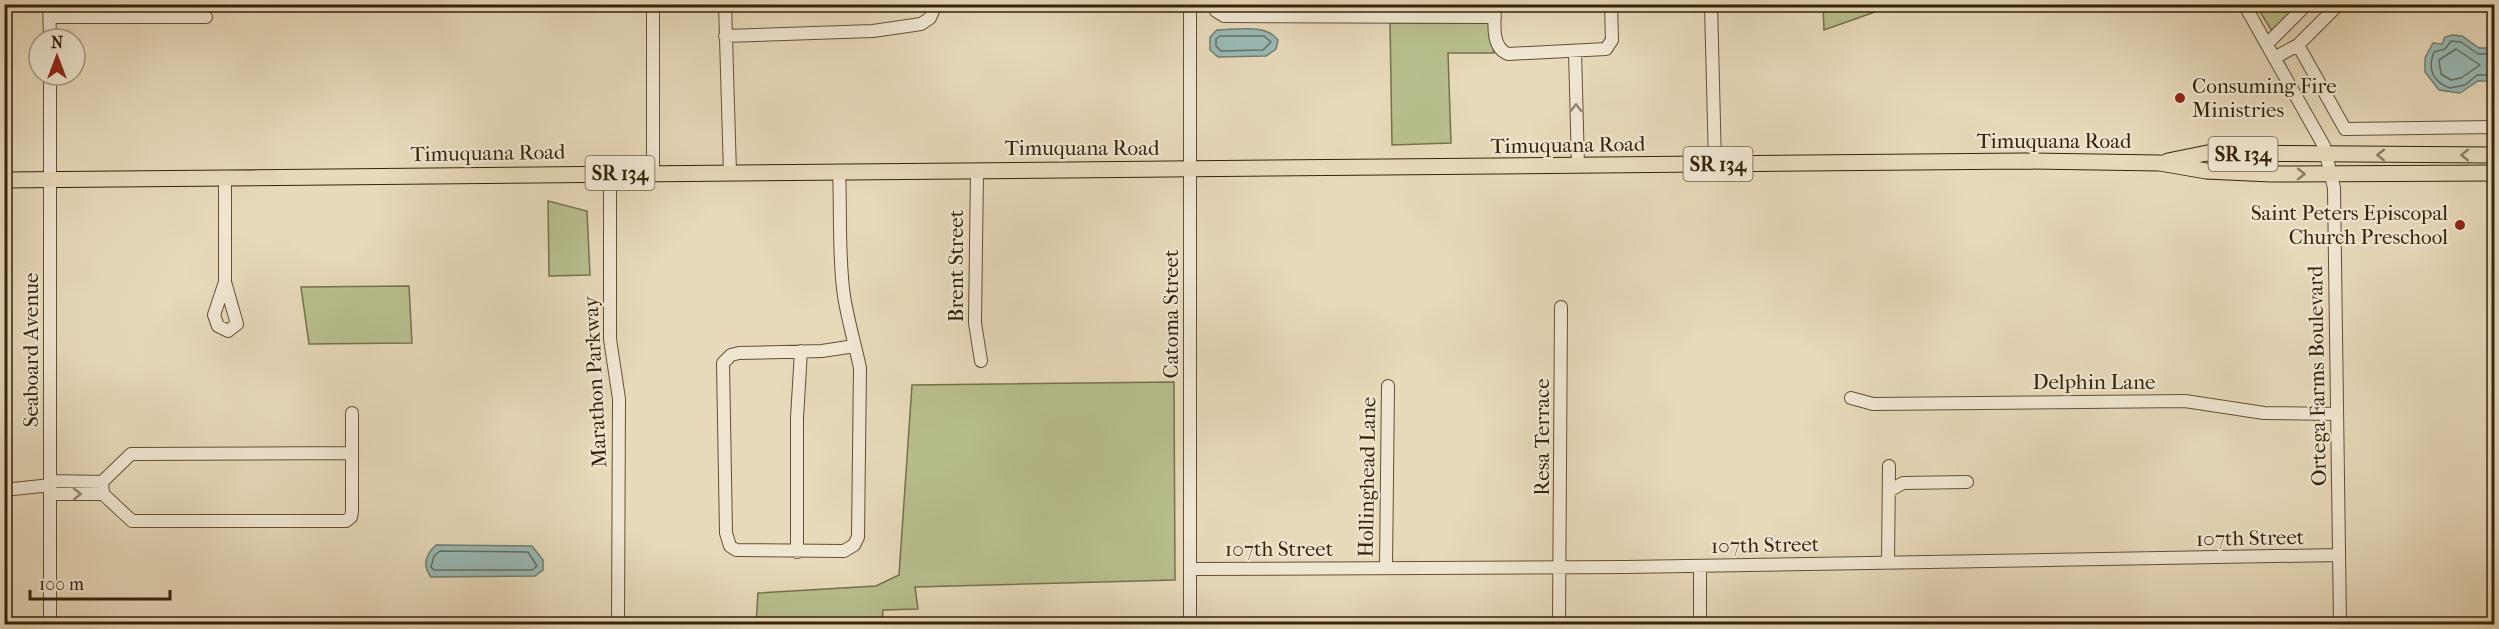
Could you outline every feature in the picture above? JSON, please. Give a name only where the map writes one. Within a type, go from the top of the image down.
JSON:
[{"type":"main road","name":"Timuquana Road","points":[[2160,163],[2207,153],[2326,156],[2494,155]]},
{"type":"main road","name":"Timuquana Road","points":[[4,180],[1715,164],[2160,163],[2206,171],[2271,174],[2494,173]]},
{"type":"street","points":[[653,4],[653,173]]},
{"type":"street","points":[[725,4],[730,172]]},
{"type":"street","points":[[725,36],[873,31],[921,24],[930,18],[936,4]]},
{"type":"street","name":"Catoma Street","points":[[1190,4],[1190,624]]},
{"type":"street","points":[[1214,4],[1216,10],[1224,16],[1379,10],[1495,11],[1496,42],[1502,52],[1508,54],[1599,51],[1610,45],[1611,4]]},
{"type":"street","points":[[1711,4],[1715,164]]},
{"type":"street","name":"Ortega Farms Boulevard","points":[[2244,4],[2324,146],[2334,188],[2340,624]]},
{"type":"street","points":[[2267,44],[2307,4]]},
{"type":"street","points":[[2274,58],[2298,45],[2339,4]]},
{"type":"street","points":[[50,27],[50,11],[152,10],[206,17]]},
{"type":"street","points":[[2298,45],[2345,129],[2494,127]]},
{"type":"street","points":[[1575,51],[1578,165]]},
{"type":"street","name":"Seaboard Avenue","points":[[50,87],[50,624]]},
{"type":"street","name":"Brent Street","points":[[977,170],[975,323],[981,361]]},
{"type":"street","points":[[838,171],[844,295],[855,345],[860,369],[858,537],[854,545],[844,550],[797,552],[736,550],[727,539],[723,363],[731,354],[822,351],[855,345]]},
{"type":"street","name":"Marathon Parkway","points":[[610,173],[610,339],[619,399],[618,624]]},
{"type":"street","points":[[225,178],[225,282]]},
{"type":"street","name":"Resa Terrace","points":[[1559,624],[1561,307]]},
{"type":"street","points":[[797,552],[797,418],[801,351]]},
{"type":"street","name":"Hollinghead Lane","points":[[1386,568],[1388,386]]},
{"type":"street","name":"Delphin Lane","points":[[1851,398],[1873,404],[2185,401],[2264,413],[2337,414]]},
{"type":"street","points":[[4,490],[51,487],[103,488],[132,521],[346,521],[351,517],[352,511],[352,413]]},
{"type":"street","points":[[103,488],[131,454],[352,453]]},
{"type":"street","points":[[1888,563],[1889,466]]},
{"type":"street","points":[[1889,492],[1903,483],[1967,482]]},
{"type":"street","name":"107th Street","points":[[1191,569],[1700,566],[2339,555]]},
{"type":"street","points":[[1700,566],[1700,624]]},
{"type":"green space","points":[[1892,4],[1892,6],[1824,30],[1823,5]]},
{"type":"green space","points":[[2256,5],[2301,5],[2273,33]]},
{"type":"green space","points":[[1390,23],[1489,23],[1494,53],[1448,53],[1451,143],[1392,145]]},
{"type":"green space","points":[[548,201],[587,211],[590,275],[549,276]]},
{"type":"green space","points":[[409,286],[412,343],[309,344],[301,287]]},
{"type":"green space","points":[[1174,382],[1175,580],[915,587],[918,609],[883,610],[882,624],[756,624],[758,593],[876,586],[899,575],[912,385]]},
{"type":"water","points":[[1258,29],[1266,31],[1278,40],[1276,49],[1266,56],[1218,57],[1210,50],[1210,37],[1217,30]]},
{"type":"water","points":[[2462,36],[2479,48],[2494,48],[2494,81],[2478,81],[2460,93],[2439,90],[2425,72],[2425,58],[2433,43],[2442,44],[2445,37]]},
{"type":"water","points":[[436,545],[532,546],[543,560],[543,570],[535,576],[431,577],[426,560]]},
{"type":"place","name":"Consuming Fire Ministries","points":[[2180,98]]},
{"type":"place","name":"Saint Peters Episcopal Church Preschool","points":[[2460,225]]}]
